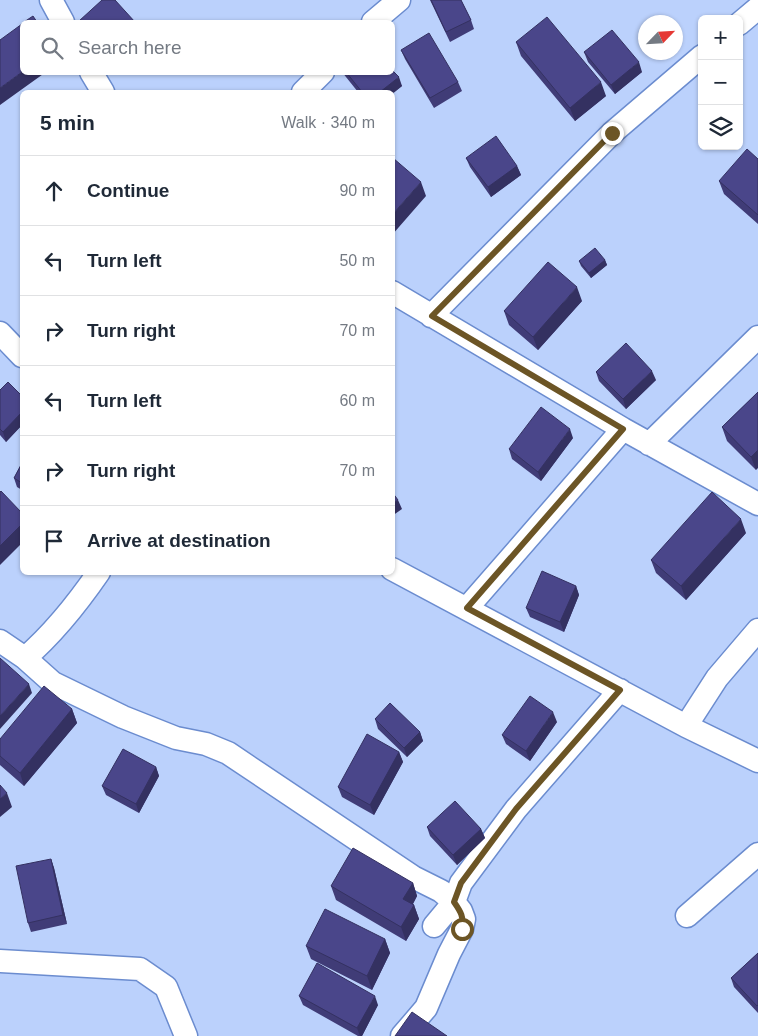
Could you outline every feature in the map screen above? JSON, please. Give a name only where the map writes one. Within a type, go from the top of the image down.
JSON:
[{"type":"street","points":[[375,20],[399,0]]},
{"type":"street","points":[[743,21],[758,8]]},
{"type":"street","points":[[432,316],[612,133],[698,59]]},
{"type":"street","points":[[92,75],[102,90]]},
{"type":"street","points":[[305,90],[320,75]]},
{"type":"street","points":[[395,294],[623,429],[758,504]]},
{"type":"street","points":[[0,333],[20,354]]},
{"type":"street","points":[[649,444],[758,337]]},
{"type":"street","points":[[467,608],[623,429]]},
{"type":"street","points":[[395,571],[686,726],[758,761]]},
{"type":"street","points":[[25,658],[41,644],[75,607],[97,575]]},
{"type":"street","points":[[686,726],[717,678],[758,630]]},
{"type":"street","points":[[0,641],[25,658],[53,683],[123,717],[176,738],[206,744],[228,753],[413,877],[441,891],[454,902],[461,911],[464,920],[462,929],[426,1008],[402,1036]]},
{"type":"street","points":[[434,926],[454,902],[461,883],[516,809],[620,690]]},
{"type":"street","points":[[687,916],[758,854]]},
{"type":"street","points":[[0,961],[140,970],[166,987],[186,1036]]},
{"type":"building","points":[[102,0],[115,0],[133,20],[80,20]]},
{"type":"building","points":[[431,0],[461,0],[471,20],[446,32]]},
{"type":"building","points":[[33,16],[36,20],[27,20]]},
{"type":"building","points":[[547,17],[601,82],[570,108],[516,42]]},
{"type":"building","points":[[20,25],[20,73],[0,88],[0,40]]},
{"type":"building","points":[[612,30],[639,62],[611,85],[584,52]]},
{"type":"building","points":[[429,33],[458,82],[430,98],[401,50]]},
{"type":"building","points":[[395,73],[399,77],[383,90],[360,90],[348,75],[395,75]]},
{"type":"building","points":[[496,136],[517,166],[488,187],[466,158]]},
{"type":"building","points":[[747,149],[758,159],[758,215],[719,181]]},
{"type":"building","points":[[395,160],[421,182],[395,212]]},
{"type":"building","points":[[595,248],[605,260],[589,273],[579,261]]},
{"type":"building","points":[[548,262],[577,287],[533,337],[504,311]]},
{"type":"building","points":[[626,343],[652,371],[623,399],[596,372]]},
{"type":"building","points":[[8,382],[20,394],[20,414],[3,432],[0,429],[0,390]]},
{"type":"building","points":[[758,392],[758,450],[751,457],[722,427]]},
{"type":"building","points":[[541,407],[570,429],[538,472],[509,449]]},
{"type":"building","points":[[20,467],[20,482],[14,478]]},
{"type":"building","points":[[0,492],[20,511],[20,526],[0,546]]},
{"type":"building","points":[[712,492],[741,519],[681,586],[651,560]]},
{"type":"building","points":[[542,571],[576,586],[560,622],[526,608]]},
{"type":"building","points":[[0,658],[29,684],[0,716]]},
{"type":"building","points":[[44,686],[72,709],[20,773],[0,756],[0,739]]},
{"type":"building","points":[[530,696],[553,712],[526,751],[502,735]]},
{"type":"building","points":[[390,703],[420,732],[404,748],[375,719]]},
{"type":"building","points":[[367,734],[399,752],[370,805],[338,787]]},
{"type":"building","points":[[123,749],[156,767],[136,804],[102,786]]},
{"type":"building","points":[[0,785],[7,793],[0,799]]},
{"type":"building","points":[[455,801],[481,829],[453,855],[427,827]]},
{"type":"building","points":[[353,848],[413,883],[403,899],[414,905],[401,927],[331,886]]},
{"type":"building","points":[[51,859],[63,915],[28,923],[16,866]]},
{"type":"building","points":[[325,909],[385,939],[367,976],[306,946]]},
{"type":"building","points":[[758,953],[758,1005],[757,1006],[731,978]]},
{"type":"building","points":[[317,963],[375,996],[357,1028],[299,996]]},
{"type":"building","points":[[412,1012],[447,1036],[395,1036]]},
{"type":"route","points":[[462,929],[464,920],[461,911],[454,902],[461,883],[516,809],[620,690],[467,608],[623,429],[432,316],[612,133]]}]
